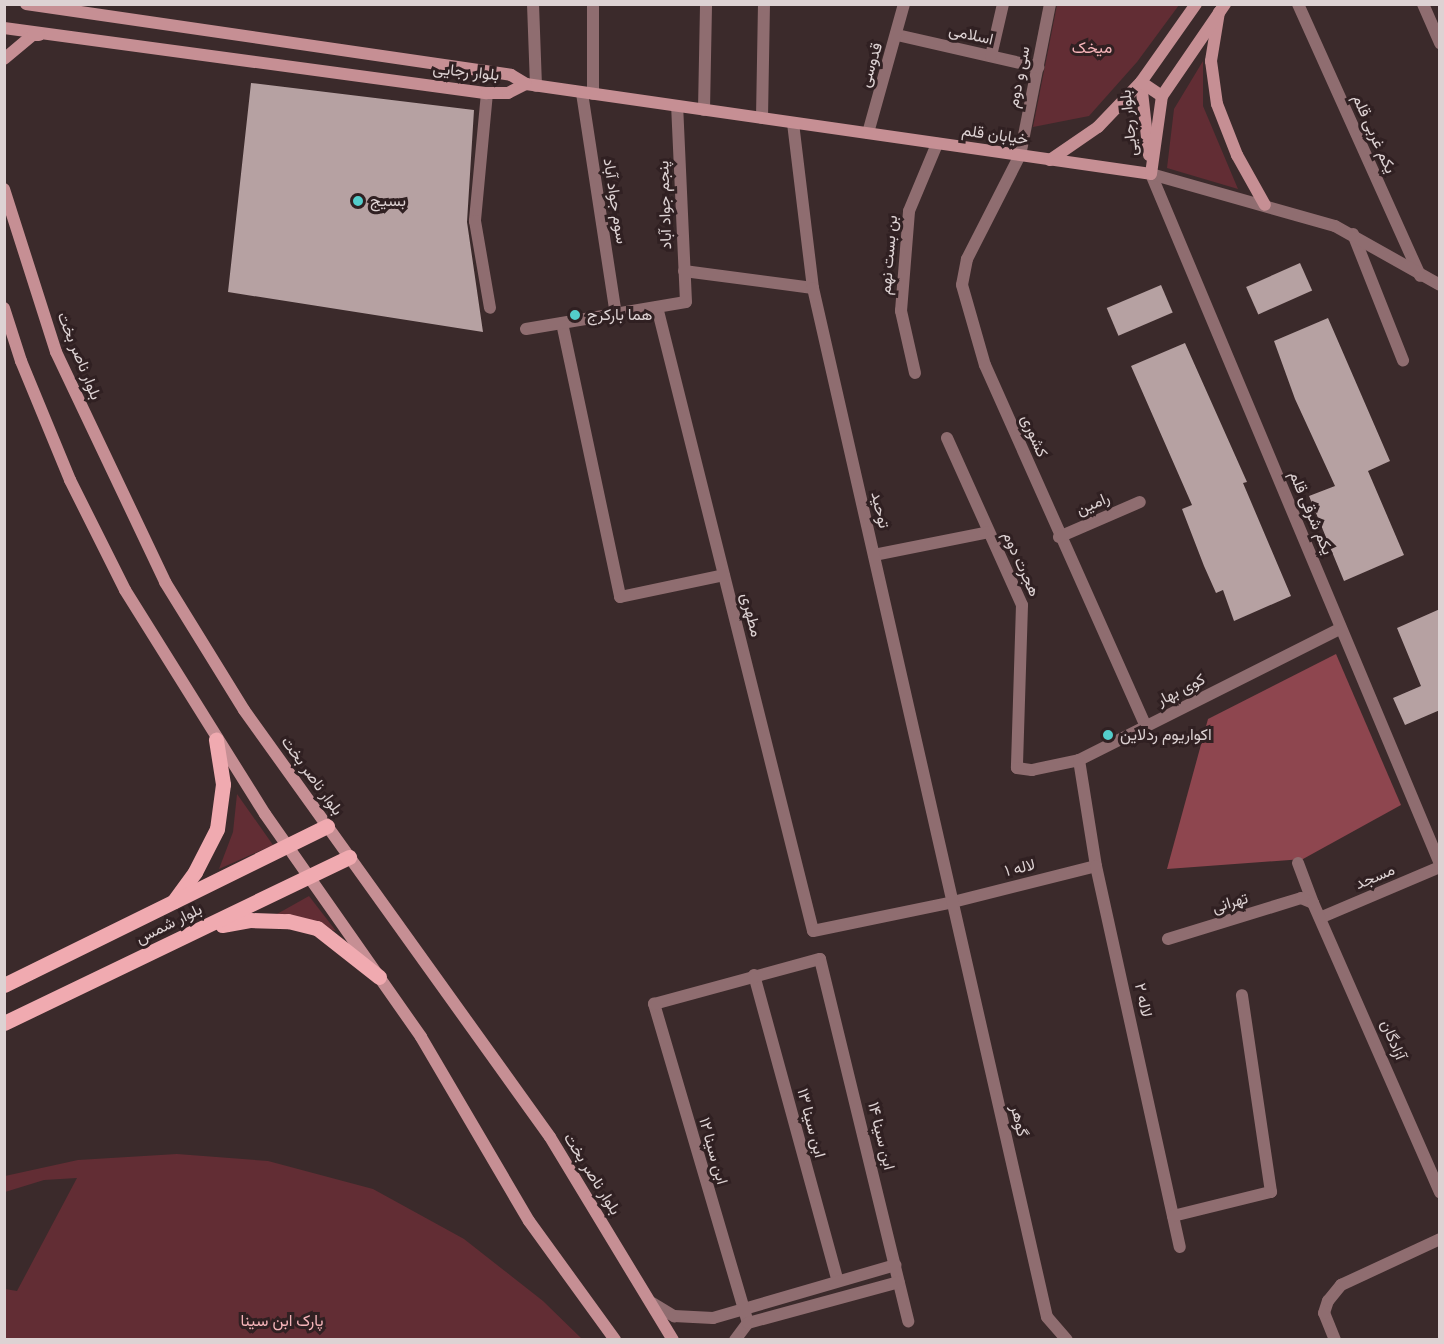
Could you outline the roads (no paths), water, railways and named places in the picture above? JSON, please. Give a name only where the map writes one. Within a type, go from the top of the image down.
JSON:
[{"type":"main road","name":"بلوار رجایی","points":[[1151,174],[1141,82],[1196,4]]},
{"type":"main road","name":"بلوار رجایی","points":[[28,5],[511,75],[531,85]]},
{"type":"main road","name":"بلوار رجایی","points":[[1151,174],[1162,96],[1222,8]]},
{"type":"main road","points":[[1222,8],[1211,61],[1216,104],[1237,155],[1265,205]]},
{"type":"main road","name":"بلوار رجایی","points":[[4,28],[487,93],[508,93],[531,85]]},
{"type":"main road","points":[[4,59],[33,35],[51,36]]},
{"type":"main road","points":[[1050,160],[1098,127],[1141,82],[1162,96]]},
{"type":"main road","name":"خیابان قلم","points":[[531,85],[1151,174]]},
{"type":"main road","name":"بلوار ناصر بخت","points":[[4,189],[56,352],[165,582],[244,710],[550,1137],[673,1340]]},
{"type":"main road","points":[[4,308],[21,361],[70,480],[125,590],[216,740],[421,1037],[529,1221],[615,1340]]},
{"type":"main road","points":[[171,905],[195,872],[217,829],[223,784],[216,740]]},
{"type":"main road","name":"بلوار شمس","points":[[4,986],[327,826]]},
{"type":"main road","name":"بلوار شمس","points":[[4,1023],[349,857]]},
{"type":"main road","points":[[205,928],[250,920],[304,924],[331,935],[379,977]]},
{"type":"street","points":[[531,85],[533,4]]},
{"type":"street","name":"سوم جواد آباد","points":[[593,4],[588,93],[616,314]]},
{"type":"street","points":[[704,110],[706,4]]},
{"type":"street","points":[[762,118],[764,4]]},
{"type":"street","name":"قدوسی","points":[[868,134],[904,4]]},
{"type":"street","points":[[991,56],[1003,4]]},
{"type":"street","name":"سی و دوم","points":[[1020,155],[1050,4]]},
{"type":"street","name":"یکم غربی قلم","points":[[1299,4],[1420,276]]},
{"type":"street","points":[[1423,4],[1440,43]]},
{"type":"street","name":"اسلامی","points":[[897,35],[1038,67]]},
{"type":"street","points":[[487,93],[475,221],[490,308]]},
{"type":"street","name":"پنجم جواد آباد","points":[[657,307],[686,302],[677,106]]},
{"type":"street","name":"توحید","points":[[793,123],[813,288],[953,902]]},
{"type":"street","name":"بن بست نهم","points":[[915,373],[901,310],[909,211],[937,144]]},
{"type":"street","name":"کشوری","points":[[1020,155],[967,259],[962,285],[985,365],[1059,537],[1146,726]]},
{"type":"street","name":"خیابان قلم","points":[[1151,174],[1265,205],[1353,234],[1420,276],[1440,285]]},
{"type":"street","name":"یکم شرقی قلم","points":[[1151,174],[1440,866]]},
{"type":"street","points":[[1353,234],[1403,360]]},
{"type":"street","points":[[684,271],[813,288]]},
{"type":"street","points":[[526,329],[657,307]]},
{"type":"street","name":"مطهری","points":[[657,307],[813,931]]},
{"type":"street","points":[[562,323],[620,597],[724,575]]},
{"type":"street","name":"هجرت دوم","points":[[947,438],[1022,605],[1015,764],[1024,771],[1032,770]]},
{"type":"street","name":"رامین","points":[[1059,537],[1140,502]]},
{"type":"street","points":[[874,555],[989,532]]},
{"type":"street","name":"کوی بهار","points":[[1032,770],[1079,760],[1341,628]]},
{"type":"street","name":"لاله ۲","points":[[1079,760],[1096,866],[1180,1247]]},
{"type":"street","name":"آزادگان","points":[[1298,863],[1313,903],[1323,917],[1440,1192]]},
{"type":"street","name":"لاله ۱","points":[[813,931],[953,902],[1096,866]]},
{"type":"street","name":"مسجد","points":[[1323,917],[1440,866]]},
{"type":"street","name":"تهرانی","points":[[1168,939],[1300,898],[1313,903]]},
{"type":"street","name":"گوهر","points":[[953,902],[1047,1317],[1067,1340]]},
{"type":"street","name":"ابن سینا ۱۴","points":[[754,975],[820,959],[908,1321]]},
{"type":"street","name":"ابن سینا ۱۲","points":[[748,1323],[741,1307],[654,1004],[754,975]]},
{"type":"street","name":"ابن سینا ۱۳","points":[[754,975],[837,1279]]},
{"type":"street","points":[[1173,1216],[1271,1192],[1242,995]]},
{"type":"street","points":[[1332,1335],[1324,1321],[1324,1307],[1341,1285],[1440,1239]]},
{"type":"street","points":[[652,1303],[674,1316],[691,1320],[713,1318],[741,1307],[837,1279],[895,1265]]},
{"type":"street","points":[[735,1340],[748,1323],[899,1282]]},
{"type":"place","name":"بسیج","points":[[358,201]]},
{"type":"place","name":"هما بارکرج","points":[[575,315]]},
{"type":"place","name":"اکواریوم ردلاین","points":[[1108,735]]},
{"type":"park label","name":"میخک","points":[[1092,48]]},
{"type":"park label","name":"پارک ابن سینا","points":[[282,1321]]}]
